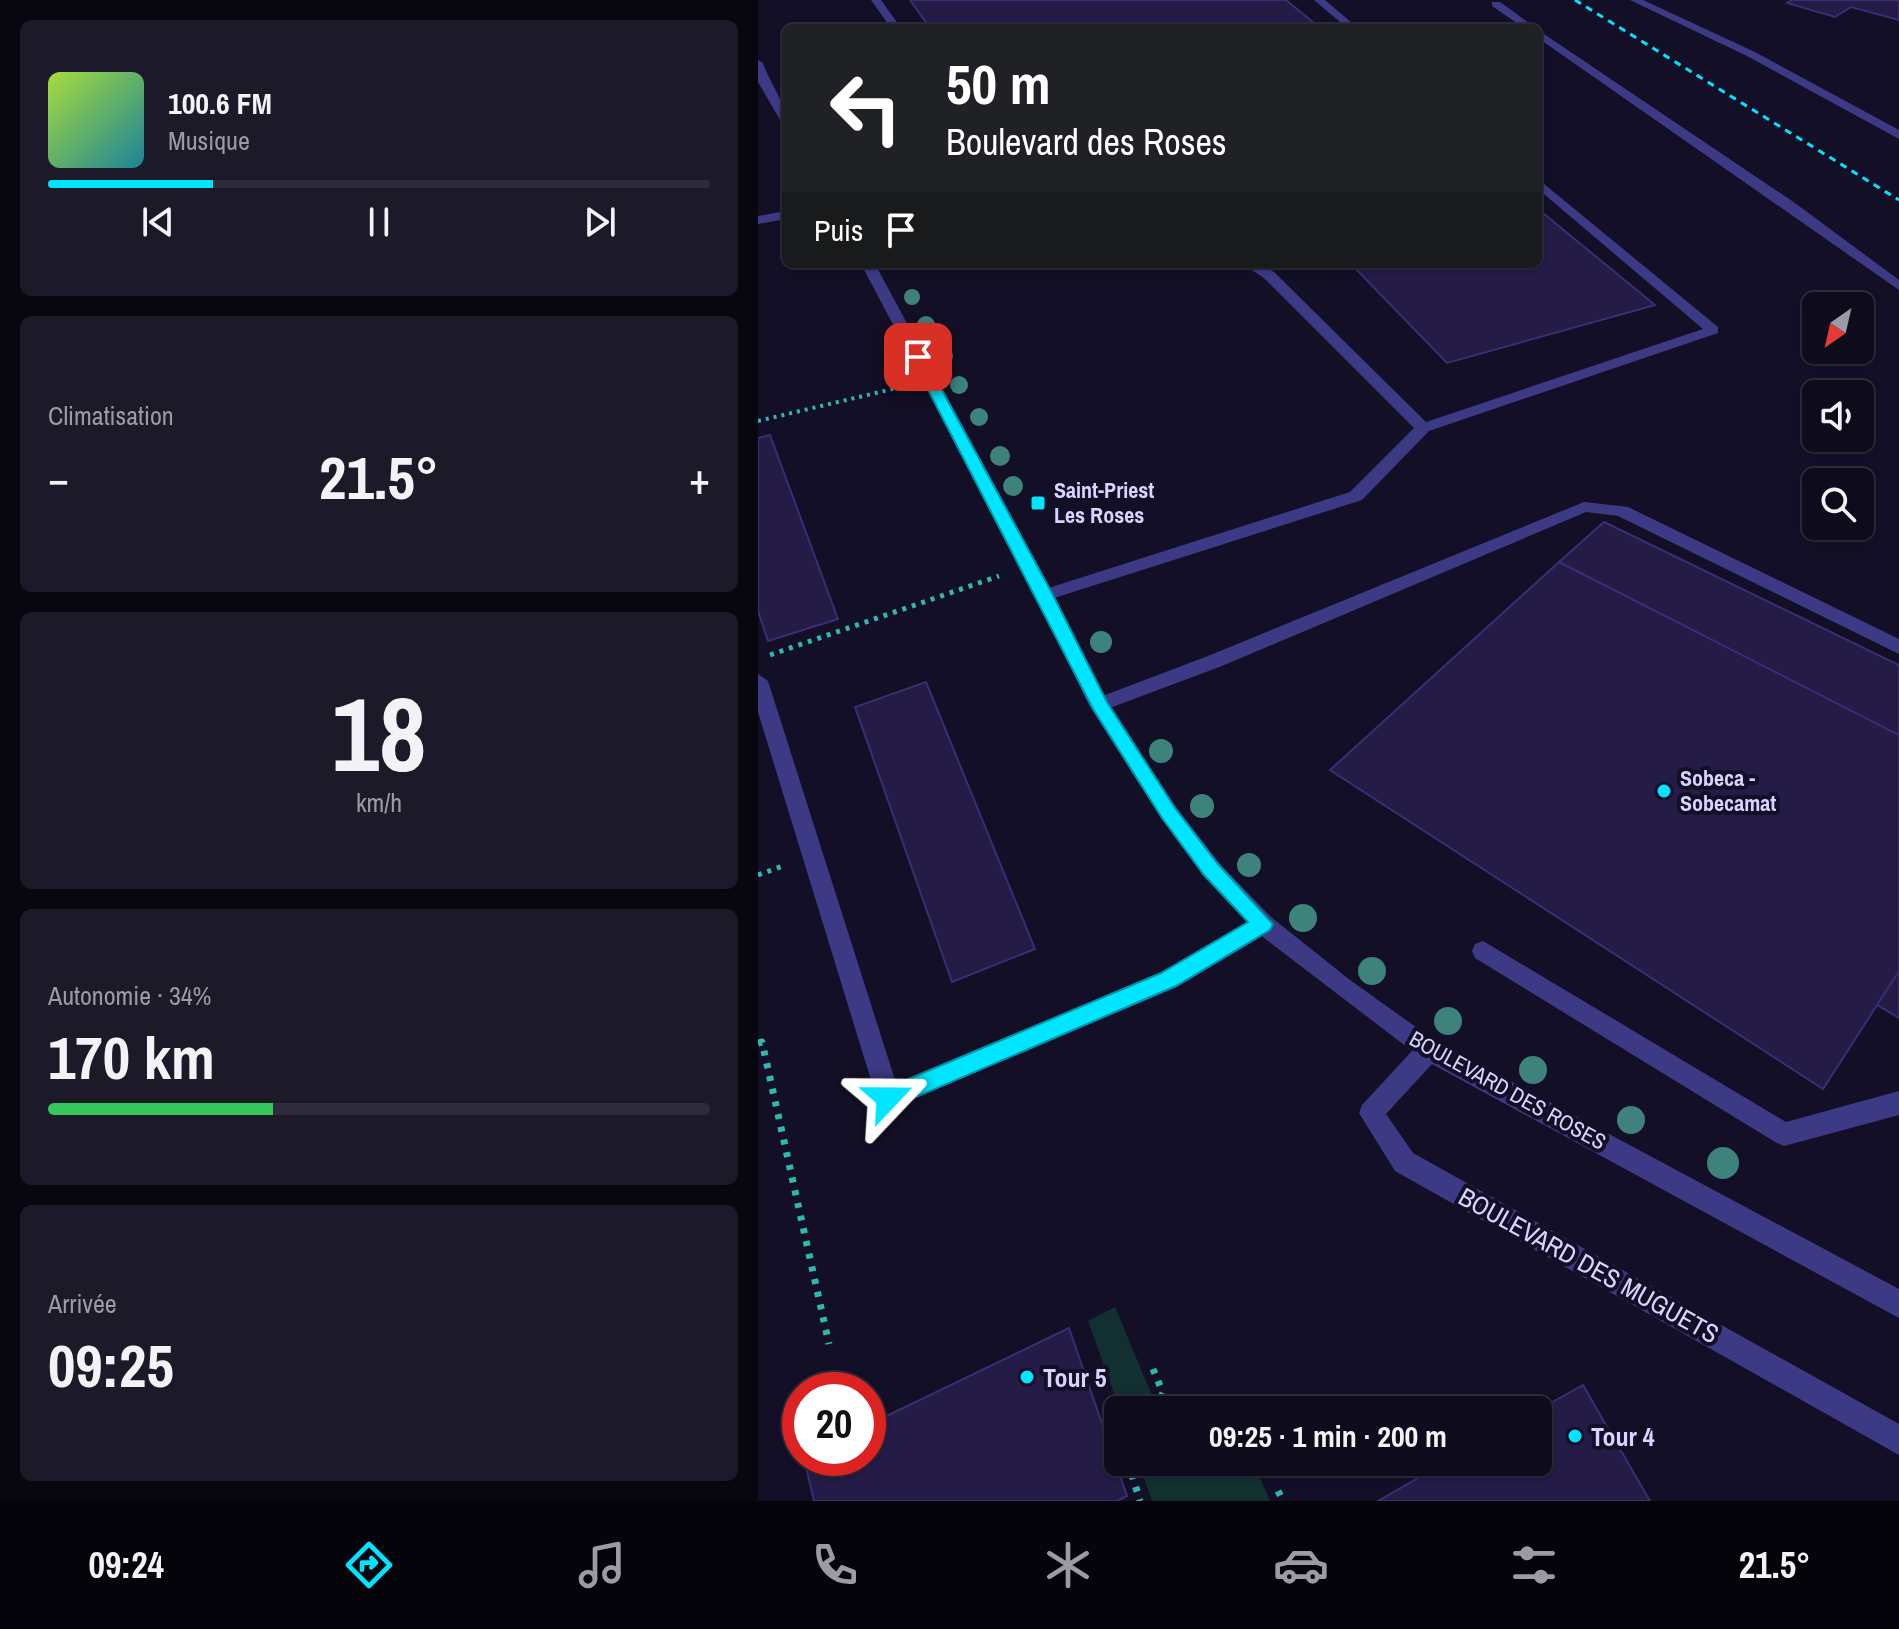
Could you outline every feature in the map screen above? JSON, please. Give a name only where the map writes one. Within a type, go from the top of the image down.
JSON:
[{"type":"street","points":[[876,0],[893,24]]},
{"type":"street","points":[[1319,0],[1348,24]]},
{"type":"street","points":[[1635,0],[1751,54],[1899,135]]},
{"type":"street","points":[[1496,4],[1525,24]]},
{"type":"street","points":[[1542,36],[1790,206],[1899,286]]},
{"type":"street","points":[[758,63],[761,82],[782,114]]},
{"type":"street","points":[[1045,595],[1356,496],[1423,428],[1713,330],[1542,186]]},
{"type":"street","points":[[758,220],[782,216]]},
{"type":"street","name":"BOULEVARD DES ROSES","points":[[870,268],[1045,595],[1099,705],[1169,813],[1211,869],[1263,924],[1342,987],[1429,1050],[1899,1304]]},
{"type":"street","points":[[1257,268],[1269,275],[1423,428]]},
{"type":"street","points":[[1099,705],[1215,661],[1584,507],[1622,511],[1899,647]]},
{"type":"street","points":[[758,681],[888,1098],[1169,980],[1263,924]]},
{"type":"street","points":[[1483,951],[1784,1134],[1899,1103]]},
{"type":"street","name":"BOULEVARD DES MUGUETS","points":[[1429,1050],[1371,1113],[1404,1162],[1899,1440]]},
{"type":"path","points":[[758,421],[930,380]]},
{"type":"path","points":[[758,659],[985,583],[1027,562]]},
{"type":"path","points":[[758,1043],[762,1042],[829,1344]]},
{"type":"path","points":[[1153,1369],[1162,1396]]},
{"type":"path","points":[[1132,1476],[1140,1501]]},
{"type":"path","points":[[1278,1491],[1283,1501]]},
{"type":"green space","points":[[1115,1307],[1152,1396],[1115,1396],[1088,1321]]},
{"type":"green space","points":[[1143,1476],[1259,1476],[1270,1501],[1152,1501]]},
{"type":"building","points":[[910,0],[1286,0],[1315,24],[927,24]]},
{"type":"building","points":[[1792,0],[1899,0],[1899,20],[1851,7],[1835,17],[1787,3]]},
{"type":"building","points":[[1542,212],[1655,305],[1447,363],[1355,268],[1542,268]]},
{"type":"building","points":[[770,435],[838,619],[768,641],[758,611],[758,438]]},
{"type":"building","points":[[1604,522],[1899,665],[1899,735],[1559,562]]},
{"type":"building","points":[[1559,562],[1899,735],[1899,971],[1823,1089],[1330,770]]},
{"type":"building","points":[[926,682],[1035,949],[952,982],[855,707]]},
{"type":"building","points":[[1899,971],[1899,1018],[1877,1005]]},
{"type":"building","name":"Tour 5","points":[[1069,1328],[1104,1429],[1104,1476],[1120,1476],[1127,1496],[1117,1501],[814,1501],[808,1476],[886,1476],[886,1416]]},
{"type":"building","name":"Tour 4","points":[[1583,1385],[1650,1501],[1378,1501],[1422,1476],[1552,1476],[1552,1402]]},
{"type":"railway","points":[[1575,0],[1899,200]]},
{"type":"place","name":"Saint-Priest Les Roses","points":[[1038,503]]},
{"type":"place","name":"Sobeca - Sobecamat","points":[[1664,791]]},
{"type":"place","name":"Tour 5","points":[[1027,1377]]},
{"type":"place","name":"Tour 4","points":[[1575,1436]]},
{"type":"route","points":[[888,1098],[1169,980],[1263,924],[1211,869],[1169,813],[1099,705],[1045,595],[918,357]]}]
